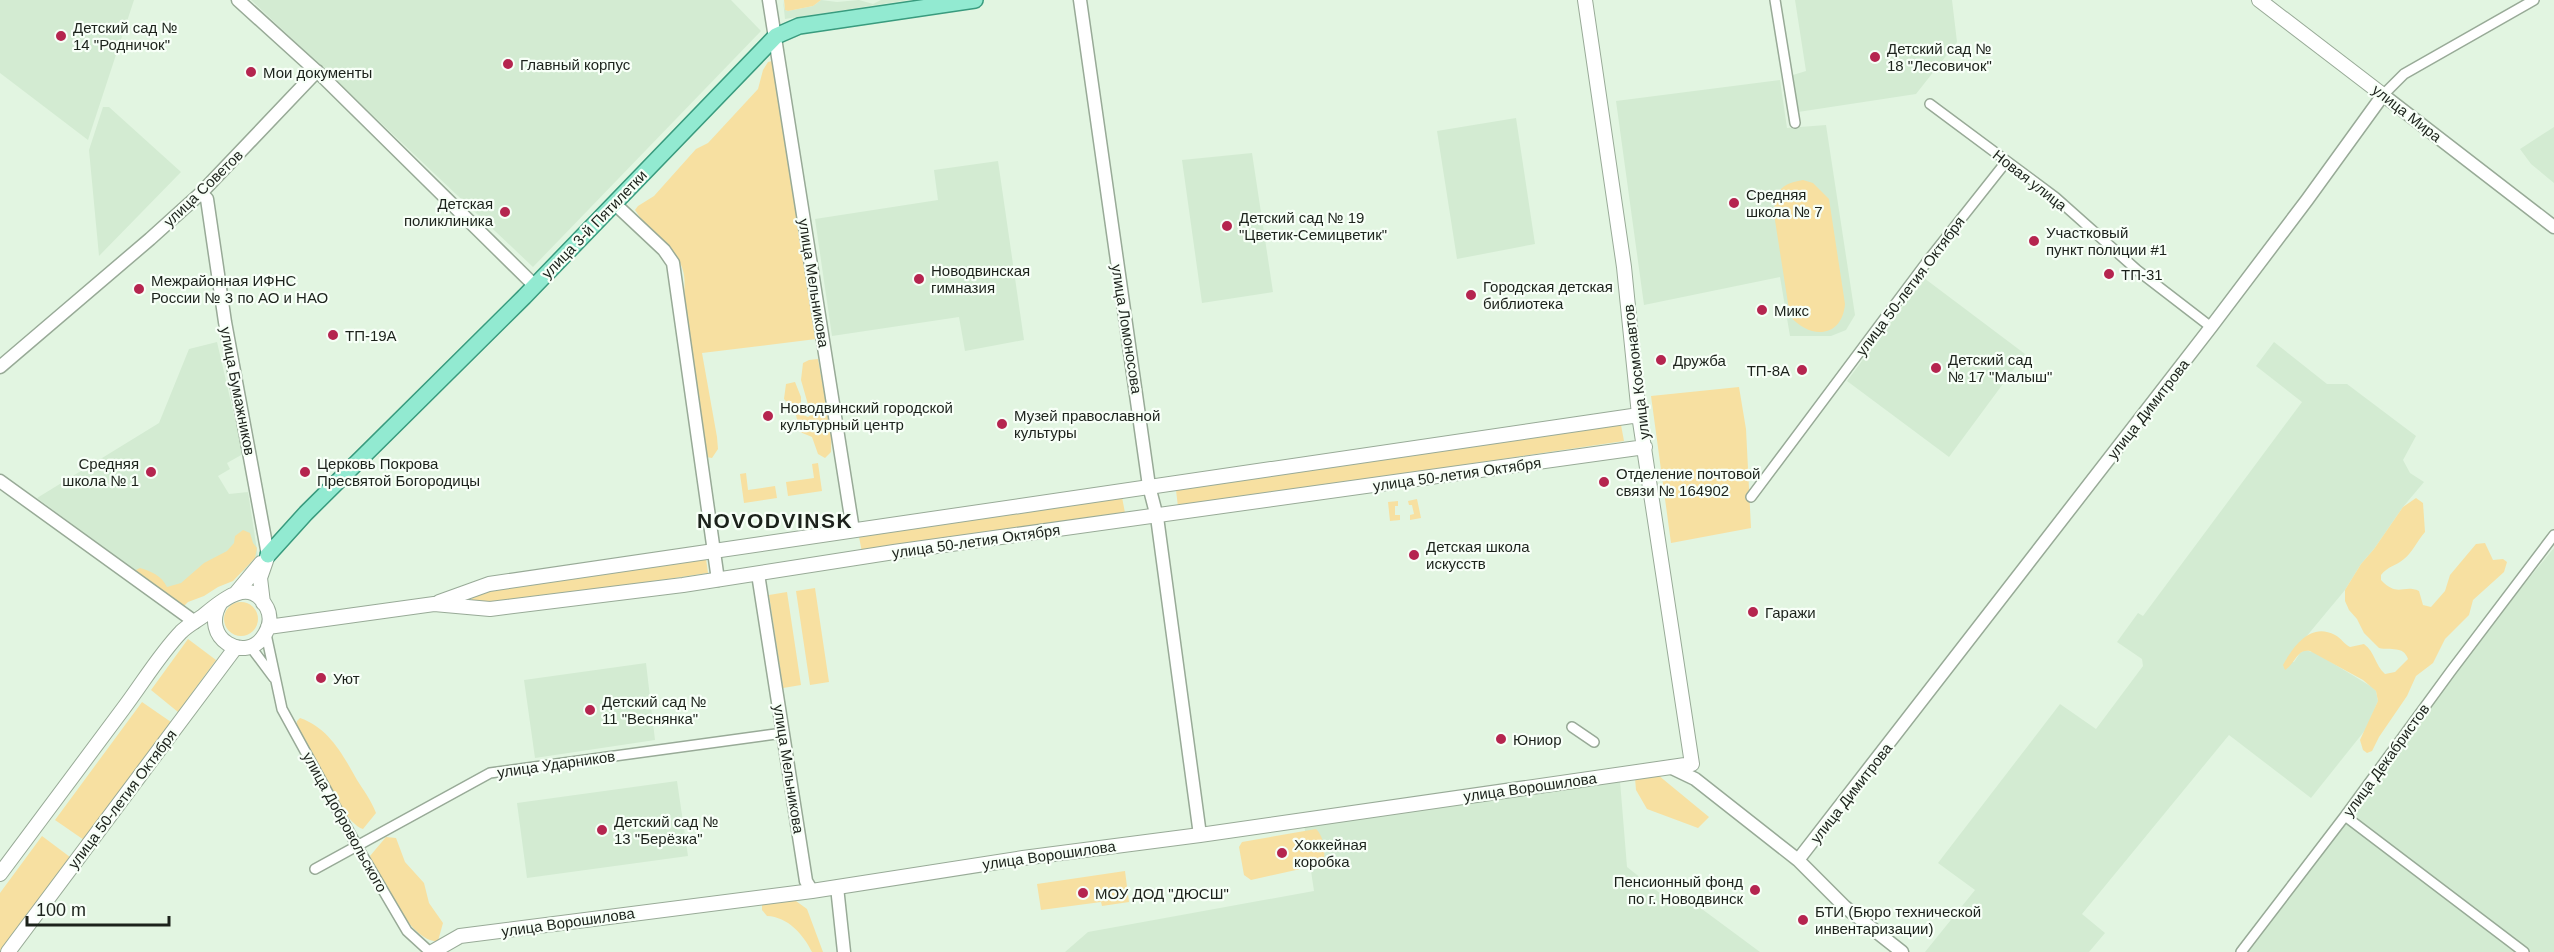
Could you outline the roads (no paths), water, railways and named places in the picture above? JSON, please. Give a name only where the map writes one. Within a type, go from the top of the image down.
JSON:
[{"type":"main road","name":"улица 3-й Пятилетки","points":[[268,555],[306,513],[535,286],[776,36],[800,26],[975,0]]},
{"type":"main road","name":"улица Космонавтов","points":[[1585,0],[1624,267],[1639,415],[1646,447],[1692,764]]},
{"type":"main road","name":"улица Мира","points":[[2259,0],[2383,95]]},
{"type":"main road","name":"улица 50-летия Октября","points":[[267,619],[306,622],[434,604],[489,584],[1639,415]]},
{"type":"main road","name":"улица 50-летия Октября","points":[[434,604],[490,609],[718,580],[906,550],[1646,447]]},
{"type":"main road","points":[[0,874],[181,631],[236,593],[268,555]]},
{"type":"main road","points":[[195,622],[236,647],[250,646],[260,641],[267,619],[260,578],[268,555]]},
{"type":"main road","points":[[236,593],[251,594],[267,619]]},
{"type":"main road","points":[[221,602],[216,609],[214,622],[221,638]]},
{"type":"main road","name":"улица 50-летия Октября","points":[[8,952],[236,647]]},
{"type":"main road","name":"улица Ворошилова","points":[[431,952],[460,936],[812,891],[1023,858],[1200,835],[1692,764]]},
{"type":"street","points":[[238,0],[317,71],[535,286]]},
{"type":"street","name":"улица Мельникова","points":[[769,0],[853,530]]},
{"type":"street","name":"улица Ломоносова","points":[[1080,0],[1149,486],[1157,516],[1200,835]]},
{"type":"street","points":[[1775,0],[1795,123]]},
{"type":"street","name":"улица Димитрова","points":[[1798,860],[2211,327],[2383,95],[2404,74],[2534,0]]},
{"type":"street","name":"улица Советов","points":[[0,367],[201,193],[317,71]]},
{"type":"street","name":"улица Мира","points":[[2383,95],[2554,227]]},
{"type":"street","name":"Новая улица","points":[[1930,104],[2055,197],[2137,270],[2211,327]]},
{"type":"street","name":"улица 50-летия Октября","points":[[1751,497],[1926,263],[2006,162]]},
{"type":"street","name":"улица Бумажников","points":[[201,193],[207,200],[225,322],[268,555]]},
{"type":"street","points":[[615,204],[664,250],[673,263],[718,580]]},
{"type":"street","points":[[0,481],[195,622]]},
{"type":"street","name":"улица Декабристов","points":[[2241,952],[2554,535]]},
{"type":"street","name":"улица Мельникова","points":[[758,574],[806,881],[812,891]]},
{"type":"street","name":"улица Добровольского","points":[[267,619],[282,709],[357,846],[407,931],[431,952]]},
{"type":"street","points":[[250,646],[277,682]]},
{"type":"street","points":[[1572,727],[1594,742]]},
{"type":"street","name":"улица Ударников","points":[[315,869],[490,773],[783,733]]},
{"type":"street","name":"улица Космонавтов","points":[[1692,764],[1695,779]]},
{"type":"street","points":[[1670,767],[1695,779],[1798,860],[1845,907],[1902,952]]},
{"type":"street","points":[[2345,816],[2524,952]]},
{"type":"street","points":[[837,887],[844,952]]},
{"type":"place","name":"Детский сад № 14 \"Родничок\"","points":[[61,36]]},
{"type":"place","name":"Детский сад № 18 \"Лесовичок\"","points":[[1875,57]]},
{"type":"place","name":"Главный корпус","points":[[508,64]]},
{"type":"place","name":"Мои документы","points":[[251,72]]},
{"type":"place","name":"Средняя школа № 7","points":[[1734,203]]},
{"type":"place","name":"Детская поликлиника","points":[[505,212]]},
{"type":"place","name":"Детский сад № 19 \"Цветик-Семицветик\"","points":[[1227,226]]},
{"type":"place","name":"Участковый пункт полиции #1","points":[[2034,241]]},
{"type":"place","name":"ТП-31","points":[[2109,274]]},
{"type":"place","name":"Новодвинская гимназия","points":[[919,279]]},
{"type":"place","name":"Межрайонная ИФНС России № 3 по АО и НАО","points":[[139,289]]},
{"type":"place","name":"Городская детская библиотека","points":[[1471,295]]},
{"type":"place","name":"Микс","points":[[1762,310]]},
{"type":"place","name":"ТП-19А","points":[[333,335]]},
{"type":"place","name":"Дружба","points":[[1661,360]]},
{"type":"place","name":"Детский сад № 17 \"Малыш\"","points":[[1936,368]]},
{"type":"place","name":"ТП-8А","points":[[1802,370]]},
{"type":"place","name":"Новодвинский городской культурный центр","points":[[768,416]]},
{"type":"place","name":"Музей православной культуры","points":[[1002,424]]},
{"type":"place","name":"Средняя школа № 1","points":[[151,472]]},
{"type":"place","name":"Церковь Покрова Пресвятой Богородицы","points":[[305,472]]},
{"type":"place","name":"Отделение почтовой связи № 164902","points":[[1604,482]]},
{"type":"place","name":"Детская школа искусств","points":[[1414,555]]},
{"type":"place","name":"Гаражи","points":[[1753,612]]},
{"type":"place","name":"Уют","points":[[321,678]]},
{"type":"place","name":"Детский сад № 11 \"Веснянка\"","points":[[590,710]]},
{"type":"place","name":"Юниор","points":[[1501,739]]},
{"type":"place","name":"Детский сад № 13 \"Берёзка\"","points":[[602,830]]},
{"type":"place","name":"Хоккейная коробка","points":[[1282,853]]},
{"type":"place","name":"Пенсионный фонд по г. Новодвинск","points":[[1755,890]]},
{"type":"place","name":"МОУ ДОД \"ДЮСШ\"","points":[[1083,893]]},
{"type":"place","name":"БТИ (Бюро технической инвентаризации)","points":[[1803,920]]},
{"type":"district","name":"NOVODVINSK","points":[[775,520]]}]
